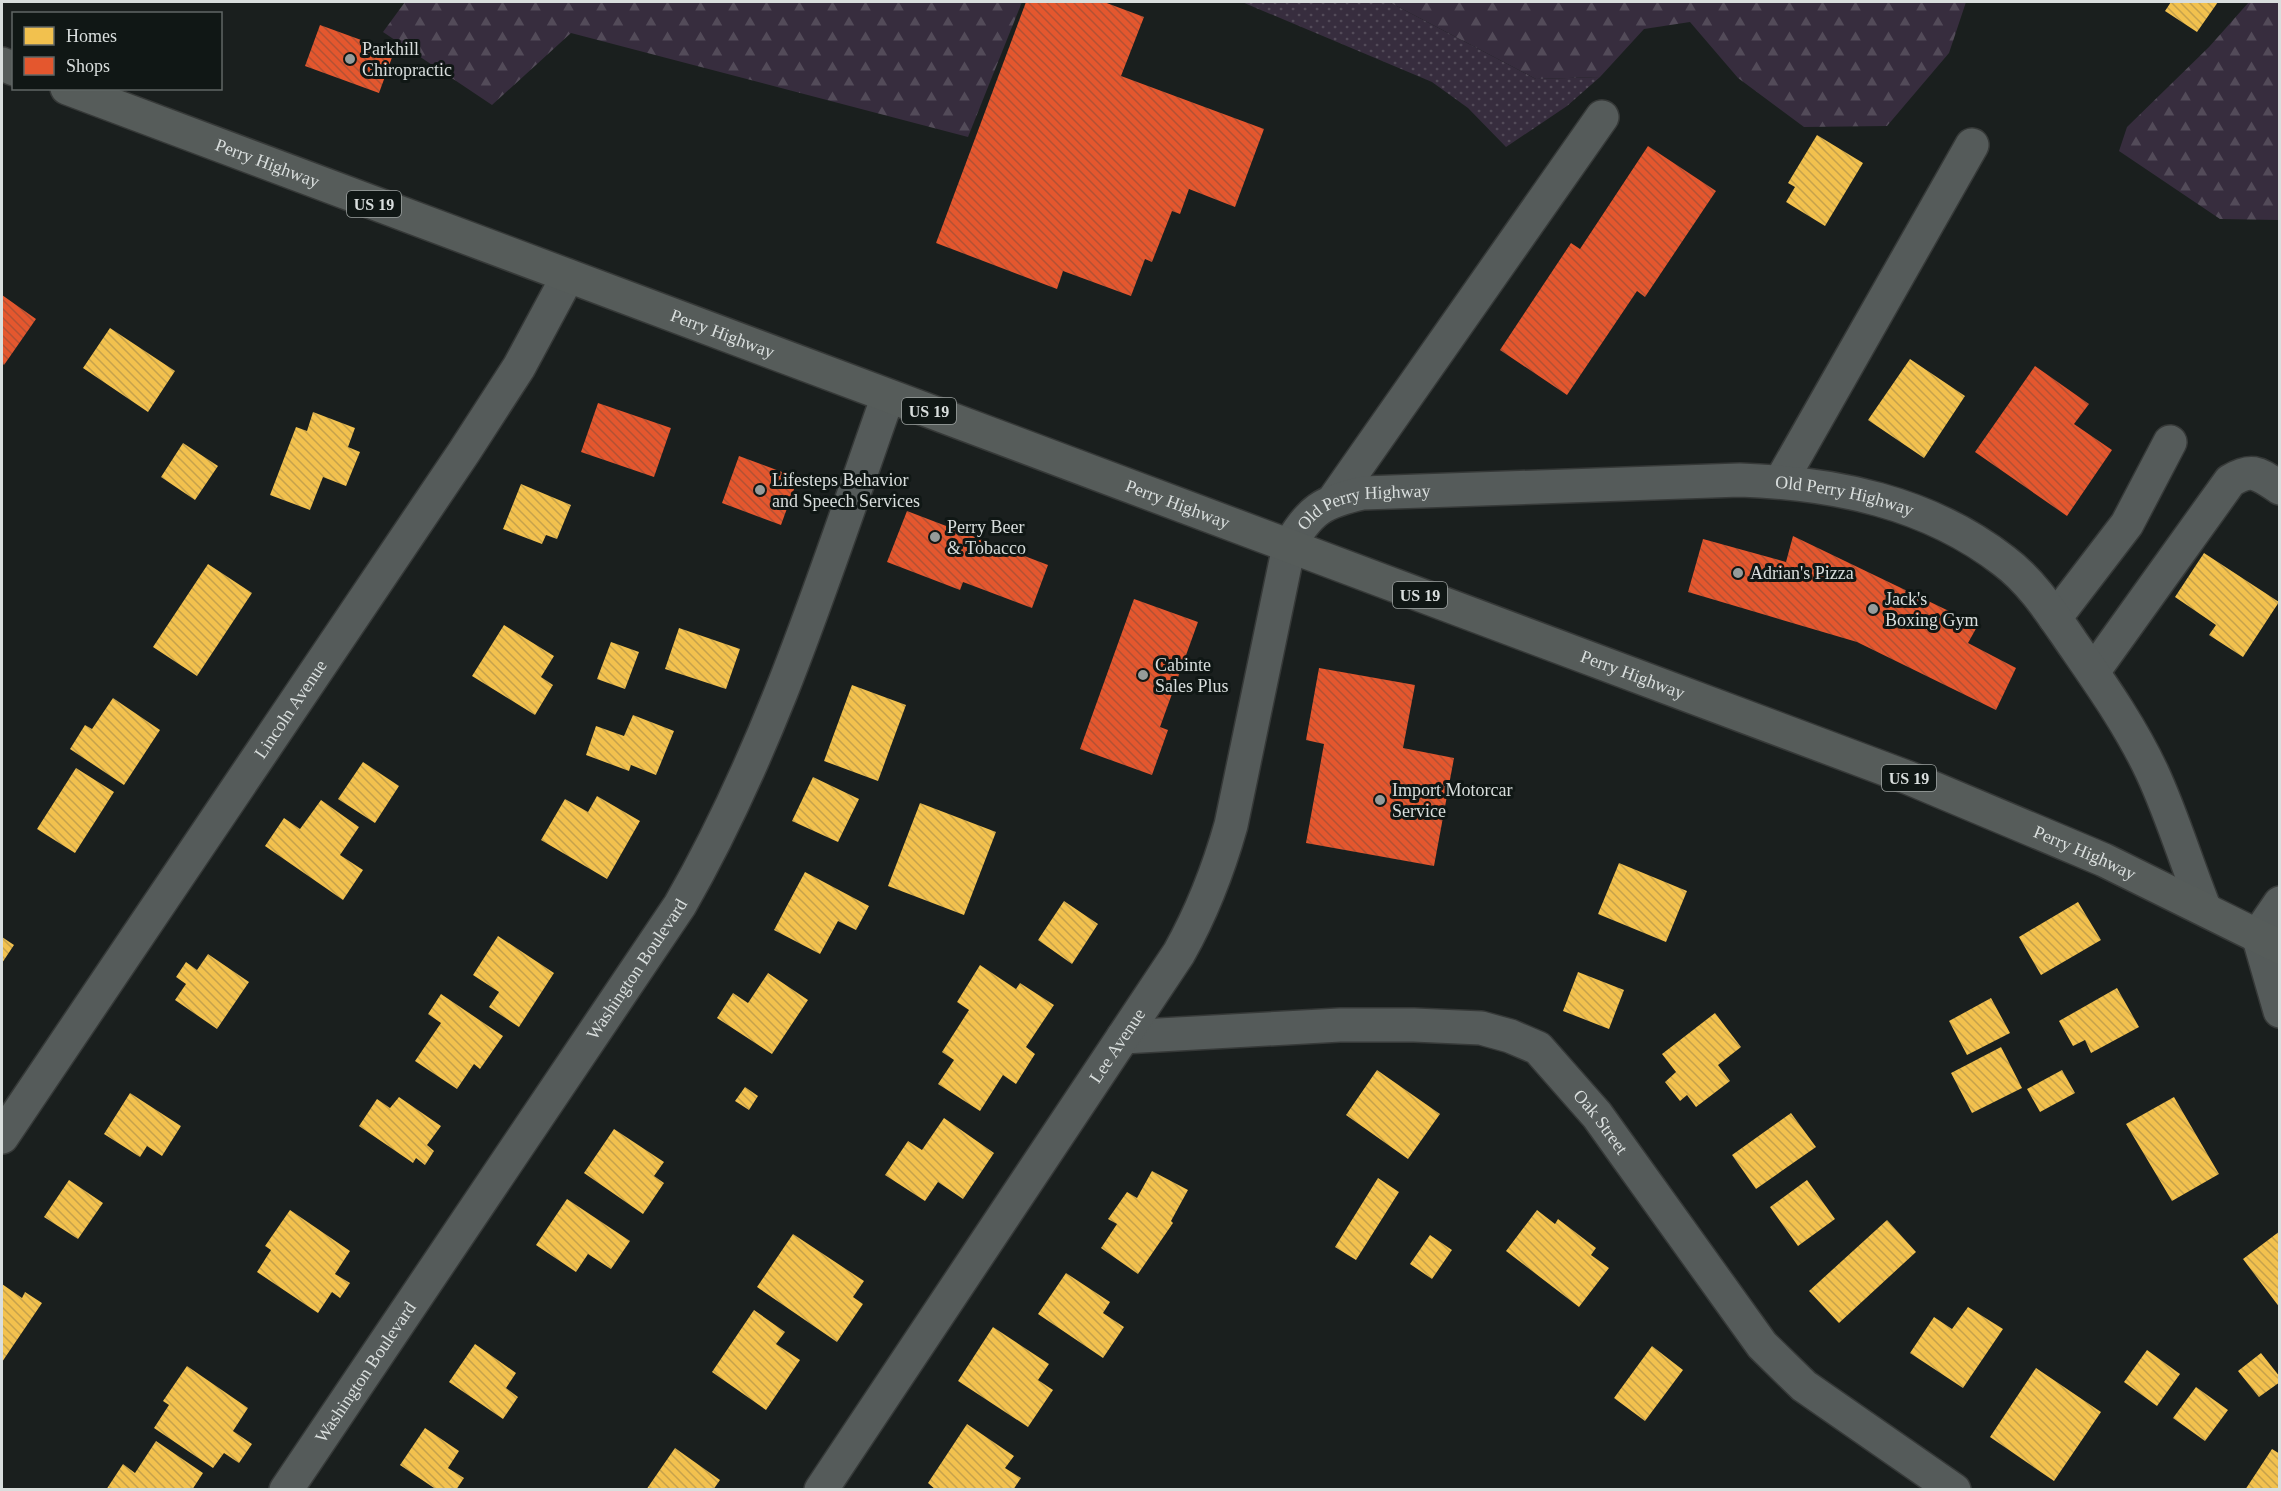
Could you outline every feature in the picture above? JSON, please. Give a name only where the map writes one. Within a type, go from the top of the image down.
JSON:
[{"type":"main road","name":"Perry Highway","points":[[72,90],[1909,777],[2061,841],[2204,907],[2269,941]]},
{"type":"street","points":[[1333,501],[1602,117]]},
{"type":"street","points":[[1781,481],[1972,145]]},
{"type":"street","name":"Lincoln Avenue","points":[[2,1137],[464,452],[519,367],[568,276]]},
{"type":"street","name":"Washington Boulevard","points":[[286,1490],[680,904],[698,873],[752,762],[778,700],[888,396]]},
{"type":"street","points":[[2055,618],[2127,524],[2170,442]]},
{"type":"street","points":[[2092,672],[2230,481],[2242,473],[2258,473],[2280,488]]},
{"type":"street","name":"Old Perry Highway","points":[[1290,546],[1307,517],[1333,501],[1363,494],[1781,481],[1859,493],[1898,505],[1941,523],[2005,562],[2028,583],[2055,618],[2135,739],[2152,773],[2204,907]]},
{"type":"street","name":"Lee Avenue","points":[[821,1490],[1123,1037],[1195,924],[1221,861],[1290,546]]},
{"type":"street","points":[[2280,903],[2269,941],[2280,1011]]},
{"type":"street","name":"Oak Street","points":[[1123,1037],[1340,1025],[1414,1025],[1481,1029],[1510,1036],[1538,1048],[1598,1114],[1761,1345],[1804,1386],[1954,1490]]},
{"type":"green space","points":[[405,2],[1022,2],[968,137],[571,33],[492,105],[383,32]]},
{"type":"green space","points":[[1242,2],[1389,2],[1536,79],[1600,77],[1567,106],[1506,147],[1468,108],[1432,82]]},
{"type":"green space","points":[[1389,2],[1966,2],[1949,53],[1887,126],[1804,127],[1738,78],[1690,22],[1644,29],[1600,77],[1536,79]]},
{"type":"green space","points":[[2249,2],[2279,2],[2279,220],[2220,219],[2119,151],[2127,127],[2209,47]]},
{"type":"building: Homes","points":[[2171,2],[2218,2],[2197,32],[2165,11]]},
{"type":"building: Homes","points":[[1817,135],[1863,163],[1825,226],[1786,202],[1795,187],[1788,183]]},
{"type":"building: Homes","points":[[110,328],[175,371],[148,412],[83,368]]},
{"type":"building: Homes","points":[[1910,359],[1965,396],[1924,458],[1868,420]]},
{"type":"building: Homes","points":[[313,412],[355,428],[348,447],[360,452],[346,486],[323,477],[310,510],[270,495],[296,427],[307,431]]},
{"type":"building: Homes","points":[[183,443],[218,466],[195,500],[161,477]]},
{"type":"building: Homes","points":[[521,484],[571,505],[557,539],[546,535],[542,544],[503,529]]},
{"type":"building: Homes","points":[[2204,553],[2279,602],[2243,657],[2209,635],[2216,625],[2175,597]]},
{"type":"building: Homes","points":[[208,564],[252,593],[197,676],[153,647]]},
{"type":"building: Homes","points":[[504,625],[554,656],[541,677],[553,685],[535,715],[472,676]]},
{"type":"building: Homes","points":[[679,628],[740,649],[726,689],[665,669]]},
{"type":"building: Homes","points":[[611,642],[639,652],[625,689],[597,679]]},
{"type":"building: Homes","points":[[852,685],[906,705],[878,781],[824,761]]},
{"type":"building: Homes","points":[[113,698],[160,730],[124,785],[70,749],[85,725],[92,729]]},
{"type":"building: Homes","points":[[633,715],[674,731],[656,775],[631,765],[629,771],[586,755],[596,726],[624,736]]},
{"type":"building: Homes","points":[[363,762],[399,786],[375,823],[338,799]]},
{"type":"building: Homes","points":[[76,768],[114,792],[75,853],[37,829]]},
{"type":"building: Homes","points":[[813,777],[859,799],[838,842],[792,821]]},
{"type":"building: Homes","points":[[597,796],[640,821],[607,879],[541,840],[565,799],[588,812]]},
{"type":"building: Homes","points":[[321,800],[359,827],[340,855],[363,870],[343,900],[265,846],[284,818],[300,829]]},
{"type":"building: Homes","points":[[920,803],[996,832],[964,915],[888,886]]},
{"type":"building: Homes","points":[[1619,863],[1687,891],[1666,942],[1598,914]]},
{"type":"building: Homes","points":[[805,872],[869,906],[856,930],[838,921],[820,954],[774,930]]},
{"type":"building: Homes","points":[[1064,901],[1098,924],[1072,964],[1038,940]]},
{"type":"building: Homes","points":[[2078,902],[2101,940],[2041,975],[2019,937]]},
{"type":"building: Homes","points":[[498,936],[554,973],[519,1027],[489,1007],[499,992],[473,975]]},
{"type":"building: Homes","points":[[2,937],[14,945],[2,963]]},
{"type":"building: Homes","points":[[208,954],[249,982],[217,1029],[175,1000],[186,984],[176,977],[186,962],[197,970]]},
{"type":"building: Homes","points":[[980,965],[1016,989],[1020,983],[1054,1005],[1026,1047],[1035,1054],[1016,1084],[1003,1075],[980,1111],[938,1084],[954,1060],[942,1052],[969,1010],[957,1002]]},
{"type":"building: Homes","points":[[1578,972],[1624,990],[1609,1029],[1563,1011]]},
{"type":"building: Homes","points":[[768,973],[808,1000],[772,1054],[717,1018],[733,993],[748,1003]]},
{"type":"building: Homes","points":[[2117,988],[2139,1027],[2091,1053],[2085,1040],[2073,1046],[2059,1021]]},
{"type":"building: Homes","points":[[441,994],[503,1036],[480,1069],[474,1064],[457,1089],[415,1061],[441,1023],[428,1014]]},
{"type":"building: Homes","points":[[1991,998],[2010,1033],[1967,1055],[1949,1021]]},
{"type":"building: Homes","points":[[1715,1013],[1741,1047],[1718,1065],[1730,1081],[1696,1107],[1687,1095],[1680,1101],[1665,1082],[1676,1072],[1662,1054]]},
{"type":"building: Homes","points":[[2001,1047],[2022,1088],[1972,1113],[1951,1073]]},
{"type":"building: Homes","points":[[1377,1070],[1440,1114],[1408,1159],[1346,1115]]},
{"type":"building: Homes","points":[[2062,1070],[2075,1093],[2040,1112],[2027,1089]]},
{"type":"building: Homes","points":[[745,1087],[758,1096],[749,1110],[735,1101]]},
{"type":"building: Homes","points":[[130,1093],[181,1126],[162,1156],[147,1146],[140,1157],[104,1134]]},
{"type":"building: Homes","points":[[399,1097],[441,1126],[427,1145],[434,1151],[425,1165],[416,1158],[413,1163],[359,1126],[377,1099],[390,1108]]},
{"type":"building: Homes","points":[[2174,1097],[2219,1174],[2172,1201],[2126,1124]]},
{"type":"building: Homes","points":[[1791,1113],[1816,1147],[1756,1189],[1732,1155]]},
{"type":"building: Homes","points":[[944,1118],[994,1153],[963,1199],[938,1182],[925,1201],[885,1175],[908,1141],[922,1150]]},
{"type":"building: Homes","points":[[614,1129],[664,1162],[654,1176],[664,1183],[643,1214],[584,1173]]},
{"type":"building: Homes","points":[[1152,1171],[1188,1190],[1171,1221],[1173,1223],[1138,1274],[1101,1248],[1117,1224],[1108,1219],[1127,1192],[1137,1198]]},
{"type":"building: Homes","points":[[1378,1178],[1399,1192],[1356,1260],[1335,1247]]},
{"type":"building: Homes","points":[[69,1180],[103,1203],[78,1239],[44,1217]]},
{"type":"building: Homes","points":[[1807,1180],[1835,1219],[1798,1246],[1770,1207]]},
{"type":"building: Homes","points":[[567,1199],[630,1241],[611,1269],[588,1254],[576,1272],[536,1245]]},
{"type":"building: Homes","points":[[290,1210],[350,1251],[335,1274],[350,1283],[340,1298],[332,1292],[318,1313],[257,1272],[271,1250],[265,1246]]},
{"type":"building: Homes","points":[[1537,1210],[1555,1224],[1558,1219],[1596,1248],[1591,1255],[1609,1268],[1579,1307],[1506,1251]]},
{"type":"building: Homes","points":[[1887,1220],[1916,1252],[1839,1323],[1809,1291]]},
{"type":"building: Homes","points":[[2280,1231],[2280,1308],[2243,1259]]},
{"type":"building: Homes","points":[[793,1234],[864,1281],[853,1297],[863,1304],[837,1342],[757,1287]]},
{"type":"building: Homes","points":[[1430,1235],[1452,1250],[1432,1279],[1410,1264]]},
{"type":"building: Homes","points":[[1066,1273],[1110,1302],[1103,1313],[1124,1327],[1103,1358],[1038,1314]]},
{"type":"building: Homes","points":[[2,1284],[22,1298],[25,1292],[42,1303],[2,1362]]},
{"type":"building: Homes","points":[[1968,1307],[2003,1329],[1963,1388],[1910,1353],[1934,1317],[1952,1329]]},
{"type":"building: Homes","points":[[754,1310],[785,1332],[776,1344],[800,1360],[766,1410],[712,1372]]},
{"type":"building: Homes","points":[[993,1327],[1049,1364],[1038,1380],[1053,1390],[1028,1427],[958,1381]]},
{"type":"building: Homes","points":[[475,1344],[516,1373],[506,1388],[518,1397],[503,1419],[449,1382]]},
{"type":"building: Homes","points":[[1652,1346],[1683,1370],[1645,1421],[1614,1398]]},
{"type":"building: Homes","points":[[2147,1350],[2180,1374],[2157,1406],[2124,1382]]},
{"type":"building: Homes","points":[[2261,1353],[2280,1377],[2280,1382],[2259,1397],[2238,1371]]},
{"type":"building: Homes","points":[[187,1366],[248,1408],[233,1431],[252,1444],[239,1463],[224,1453],[213,1468],[154,1428],[169,1405],[163,1401]]},
{"type":"building: Homes","points":[[2036,1368],[2101,1412],[2054,1481],[1990,1437]]},
{"type":"building: Homes","points":[[2196,1387],[2228,1410],[2205,1441],[2173,1418]]},
{"type":"building: Homes","points":[[967,1424],[1014,1456],[1005,1468],[1021,1478],[1013,1490],[936,1490],[928,1483]]},
{"type":"building: Homes","points":[[425,1428],[459,1451],[448,1468],[464,1478],[456,1490],[437,1490],[400,1465]]},
{"type":"building: Homes","points":[[156,1441],[203,1473],[192,1490],[106,1490],[123,1464],[135,1473]]},
{"type":"building: Homes","points":[[675,1448],[720,1480],[713,1490],[646,1490]]},
{"type":"building: Homes","points":[[2272,1449],[2280,1454],[2280,1490],[2245,1490]]},
{"type":"building: Shops","points":[[1026,2],[1104,2],[1144,17],[1121,76],[1264,129],[1235,207],[1189,189],[1180,214],[1172,211],[1152,262],[1145,259],[1131,296],[1063,271],[1057,289],[936,243]]},
{"type":"building: Shops","name":"Parkhill Chiropractic","points":[[320,25],[394,52],[379,93],[305,66]]},
{"type":"building: Shops","points":[[1648,146],[1716,191],[1645,297],[1637,291],[1567,395],[1500,350],[1571,243],[1580,249]]},
{"type":"building: Shops","points":[[2,295],[36,319],[4,365],[2,363]]},
{"type":"building: Shops","points":[[2035,366],[2089,404],[2074,424],[2112,450],[2067,516],[1975,452]]},
{"type":"building: Shops","points":[[598,403],[671,428],[654,477],[581,452]]},
{"type":"building: Shops","name":"Lifesteps Behavior and Speech Services","points":[[739,456],[798,478],[781,525],[722,503]]},
{"type":"building: Shops","name":"Perry Beer & Tobacco","points":[[907,511],[1048,565],[1032,608],[963,582],[960,590],[887,562]]},
{"type":"building: Shops","points":[[1793,536],[1978,625],[1968,643],[2016,668],[1996,710],[1857,642],[1688,592],[1703,539],[1786,562]]},
{"type":"building: Shops","name":"Cabinte Sales Plus","points":[[1134,599],[1198,622],[1160,727],[1168,730],[1152,775],[1080,749]]},
{"type":"building: Shops","name":"Import Motorcar Service","points":[[1319,668],[1415,685],[1403,748],[1454,758],[1434,866],[1306,843],[1324,744],[1306,740]]},
{"type":"place","name":"Parkhill Chiropractic","points":[[350,59]]},
{"type":"place","name":"Lifesteps Behavior and Speech Services","points":[[760,490]]},
{"type":"place","name":"Perry Beer & Tobacco","points":[[935,537]]},
{"type":"place","name":"Adrian's Pizza","points":[[1738,573]]},
{"type":"place","name":"Jack's Boxing Gym","points":[[1873,609]]},
{"type":"place","name":"Cabinte Sales Plus","points":[[1143,675]]},
{"type":"place","name":"Import Motorcar Service","points":[[1380,800]]}]
